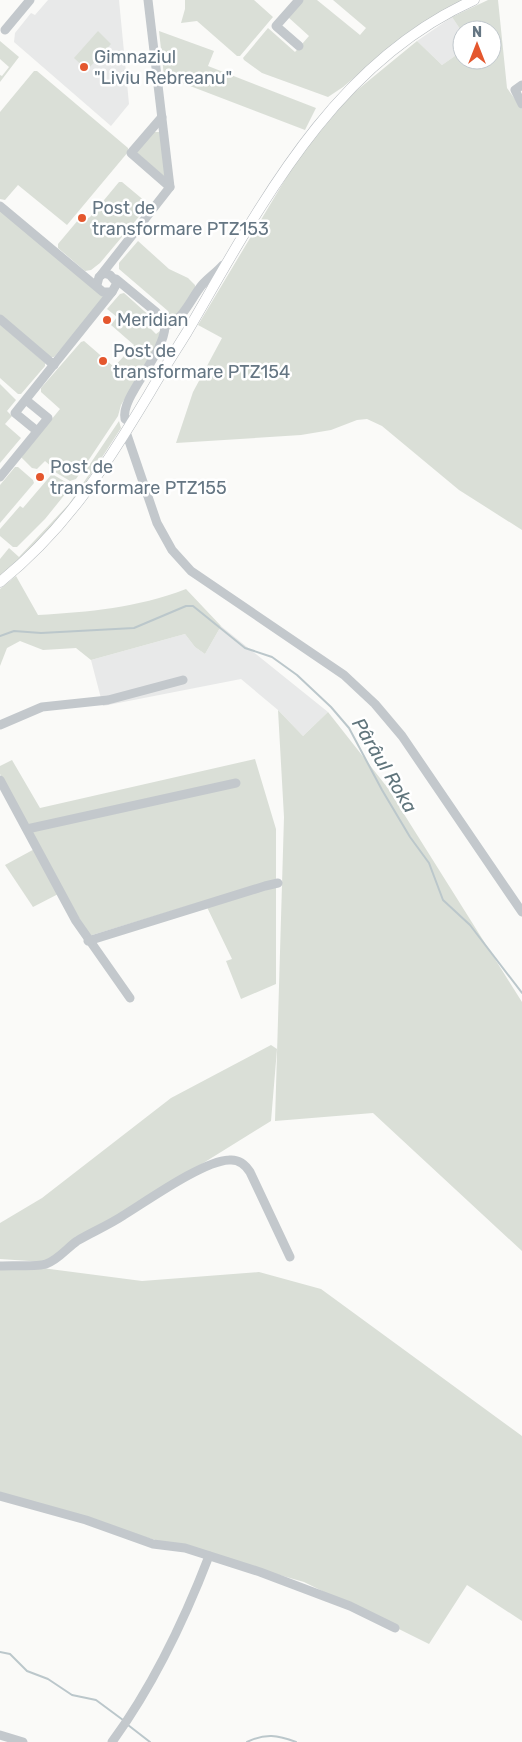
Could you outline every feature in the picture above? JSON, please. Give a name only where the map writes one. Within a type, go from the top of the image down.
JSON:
[{"type":"main road","points":[[0,582],[55,532],[84,496],[128,428],[227,261],[294,155],[346,91],[415,34],[474,0]]},
{"type":"street","points":[[5,30],[30,0]]},
{"type":"street","points":[[97,285],[101,275],[170,187],[148,0]]},
{"type":"street","points":[[299,0],[276,26],[299,46]]},
{"type":"street","points":[[522,85],[515,90],[522,104]]},
{"type":"street","points":[[162,117],[131,153],[170,187]]},
{"type":"street","points":[[0,206],[97,285],[103,292],[112,292]]},
{"type":"street","points":[[165,326],[171,324],[179,316],[204,282],[227,261]]},
{"type":"street","points":[[101,275],[107,274],[116,279],[156,312],[165,326],[160,347],[126,406],[125,419],[157,522],[172,550],[191,571],[344,675],[376,704],[402,736],[522,912]]},
{"type":"street","points":[[37,431],[15,413],[82,332],[116,286],[116,279]]},
{"type":"street","points":[[0,319],[54,365]]},
{"type":"street","points":[[0,477],[48,418],[26,400]]},
{"type":"street","points":[[0,724],[42,707],[108,700],[183,680]]},
{"type":"street","points":[[0,780],[88,941],[130,998]]},
{"type":"street","points":[[27,829],[236,783]]},
{"type":"street","points":[[88,941],[265,886],[278,884]]},
{"type":"street","points":[[0,1266],[45,1264],[140,1203],[190,1175],[228,1160],[237,1160],[245,1164],[290,1257]]},
{"type":"street","points":[[0,1496],[86,1520],[153,1544],[185,1548],[260,1572],[350,1606],[395,1628]]},
{"type":"street","points":[[112,1742],[127,1722],[169,1648],[209,1556]]},
{"type":"street","points":[[0,1735],[23,1742]]},
{"type":"shaded area","name":"Gimnaziul \"Liviu Rebreanu\"","points":[[48,0],[119,0],[129,104],[111,126],[14,42],[15,33],[31,13],[35,15]]},
{"type":"shaded area","points":[[185,0],[254,0],[273,17],[240,56],[237,56],[197,21],[181,23],[185,9]]},
{"type":"shaded area","points":[[301,0],[317,0],[360,35],[366,28],[333,0],[463,0],[411,30],[343,87],[328,97],[262,73],[243,58],[268,28],[295,52],[309,36],[288,17]]},
{"type":"shaded area","points":[[488,0],[498,0],[500,20],[454,20],[452,17]]},
{"type":"shaded area","points":[[452,17],[454,20],[452,20],[452,58],[442,65],[417,41]]},
{"type":"shaded area","points":[[98,31],[111,44],[87,70],[74,58]]},
{"type":"shaded area","points":[[159,31],[214,51],[208,66],[316,108],[305,130],[164,76]]},
{"type":"shaded area","points":[[502,39],[507,88],[522,109],[522,530],[459,490],[382,426],[367,419],[357,420],[331,430],[301,435],[176,443],[193,392],[222,338],[198,325],[298,158],[350,96],[417,41],[442,65],[452,58],[452,70],[502,70]]},
{"type":"shaded area","points":[[0,41],[19,57],[0,82],[0,75],[2,76],[9,67],[0,59]]},
{"type":"shaded area","points":[[34,71],[37,71],[128,148],[128,152],[67,225],[18,185],[5,200],[0,199],[0,112]]},
{"type":"shaded area","points":[[152,132],[162,132],[167,179],[135,151]]},
{"type":"shaded area","points":[[119,182],[122,182],[146,202],[147,207],[100,263],[91,270],[85,271],[58,248],[58,244],[79,219],[82,222],[90,217]]},
{"type":"shaded area","points":[[0,210],[103,294],[104,299],[54,357],[50,357],[0,315]]},
{"type":"shaded area","points":[[138,241],[169,269],[188,278],[195,285],[193,296],[183,309],[170,320],[166,314],[168,311],[119,269],[119,263]]},
{"type":"shaded area","points":[[124,293],[153,319],[148,326],[156,334],[160,331],[157,346],[121,405],[118,416],[76,479],[70,481],[50,469],[52,467],[45,461],[37,469],[32,468],[21,457],[60,409],[41,392],[41,388],[81,342],[84,341],[114,367],[134,345],[111,325],[117,317],[107,309],[120,294]]},
{"type":"shaded area","points":[[0,324],[45,363],[45,366],[21,394],[18,394],[0,378]]},
{"type":"shaded area","points":[[0,384],[16,400],[7,411],[12,416],[5,424],[21,438],[0,463]]},
{"type":"shaded area","points":[[119,421],[121,428],[71,505],[33,547],[0,576],[0,559],[9,548],[19,557],[69,504],[90,473],[86,470]]},
{"type":"shaded area","points":[[15,467],[18,467],[34,483],[0,523],[0,485]]},
{"type":"shaded area","points":[[52,474],[69,484],[70,488],[45,519],[17,547],[13,547],[0,536],[0,529],[20,506],[23,508]]},
{"type":"shaded area","points":[[16,576],[38,615],[131,605],[186,589],[221,626],[205,654],[195,647],[185,634],[91,660],[76,648],[43,650],[20,641],[7,648],[0,666],[0,589]]},
{"type":"shaded area","points":[[221,626],[328,712],[303,736],[278,710],[241,679],[103,706],[91,660],[185,634],[195,647],[205,654]]},
{"type":"shaded area","points":[[278,710],[303,736],[328,712],[387,787],[522,1002],[522,1251],[373,1113],[275,1121],[284,817]]},
{"type":"shaded area","points":[[255,759],[276,829],[276,984],[241,999],[226,961],[232,959],[204,901],[89,936],[64,891],[33,907],[5,865],[40,846],[0,774],[0,766],[12,760],[40,808]]},
{"type":"shaded area","points":[[271,1045],[277,1049],[271,1121],[44,1262],[0,1259],[0,1223],[42,1198],[171,1098]]},
{"type":"shaded area","points":[[42,1268],[142,1281],[259,1272],[321,1289],[522,1436],[522,1621],[467,1585],[429,1644],[304,1582],[0,1496],[0,1269]]},
{"type":"waterway","name":"Pârâul Roka","points":[[0,636],[14,631],[41,633],[134,628],[186,606],[193,606],[245,648],[272,657],[297,675],[331,707],[349,728],[382,790],[410,837],[429,863],[443,900],[470,925],[522,993]]},
{"type":"waterway","points":[[0,1652],[10,1654],[27,1671],[48,1679],[72,1695],[96,1700],[123,1720]]},
{"type":"waterway","points":[[128,1725],[150,1742]]},
{"type":"waterway","points":[[247,1742],[266,1736],[296,1742]]},
{"type":"place","name":"Gimnaziul \"Liviu Rebreanu\"","points":[[84,67]]},
{"type":"place","name":"Post de transformare PTZ153","points":[[82,218]]},
{"type":"place","name":"Meridian","points":[[107,320]]},
{"type":"place","name":"Post de transformare PTZ154","points":[[103,361]]},
{"type":"place","name":"Post de transformare PTZ155","points":[[40,477]]}]
